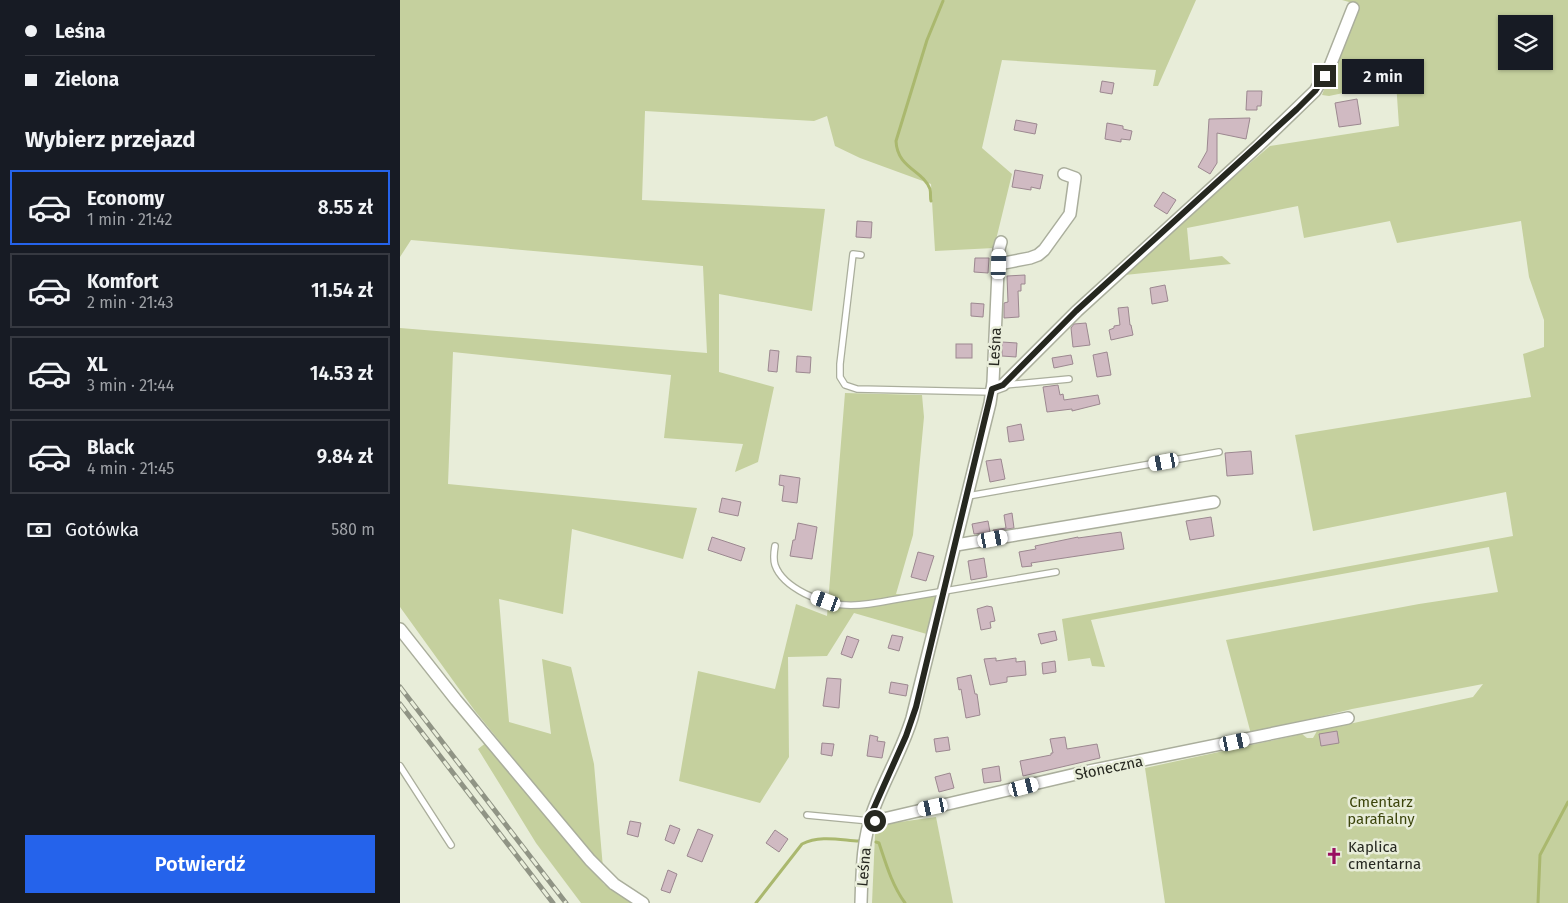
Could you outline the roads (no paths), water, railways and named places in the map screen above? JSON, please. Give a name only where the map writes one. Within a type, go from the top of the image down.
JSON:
[{"type":"street","points":[[996,389],[1076,311],[1264,140],[1315,91],[1334,58],[1353,8]]},
{"type":"street","points":[[999,264],[1018,262],[1038,256],[1068,217],[1072,207],[1075,178],[1064,174]]},
{"type":"street","name":"Leśna","points":[[861,903],[863,861],[870,820],[909,729],[996,389],[1001,242]]},
{"type":"street","points":[[956,545],[1214,502]]},
{"type":"street","points":[[400,628],[462,707],[607,878],[643,903]]},
{"type":"street","name":"Słoneczna","points":[[870,820],[879,820],[1100,769],[1348,718]]},
{"type":"lane","points":[[861,255],[853,254],[840,364],[840,377],[845,385],[857,389],[996,389],[1069,379]]},
{"type":"lane","points":[[968,496],[1220,452]]},
{"type":"lane","points":[[775,546],[776,566],[785,580],[802,591],[834,604],[867,604],[1056,572]]},
{"type":"lane","points":[[400,766],[451,845]]},
{"type":"lane","points":[[807,815],[870,820]]},
{"type":"waterway","points":[[931,201],[930,189],[927,183],[905,163],[897,150],[896,141],[927,40],[943,1]]},
{"type":"waterway","points":[[1538,903],[1540,855],[1568,802]]},
{"type":"waterway","points":[[756,903],[802,844],[823,839],[859,841]]},
{"type":"waterway","points":[[876,842],[879,843],[893,882],[905,903]]},
{"type":"railway","points":[[400,687],[566,903]]},
{"type":"railway","points":[[400,704],[553,903]]},
{"type":"place","name":"Kaplica cmentarna","points":[[1334,856]]},
{"type":"park label","name":"Cmentarz parafialny","points":[[1381,810]]}]
